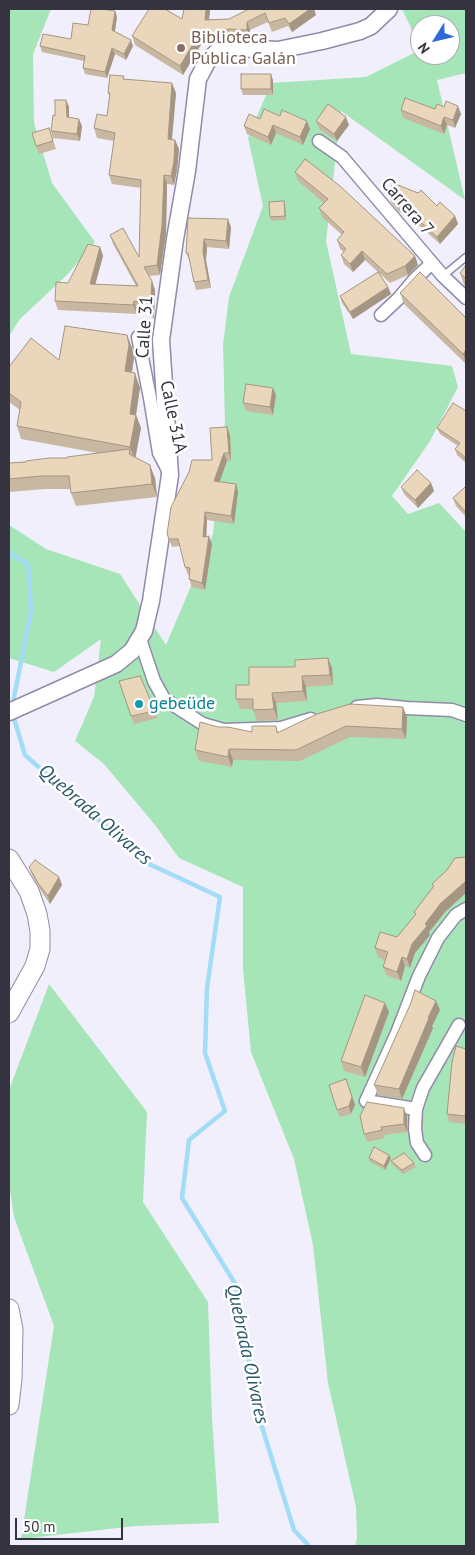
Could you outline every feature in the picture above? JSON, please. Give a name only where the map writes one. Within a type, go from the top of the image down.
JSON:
[{"type":"main road","points":[[9,859],[29,891],[38,914],[40,931],[40,949],[35,966],[9,1012]]},
{"type":"main road","points":[[9,1309],[13,1329],[12,1379],[9,1405]]},
{"type":"street","name":"Calle 31","points":[[9,712],[116,664],[132,651],[144,631],[151,601],[170,475],[161,340],[175,238],[187,171],[198,78],[207,62],[218,51],[234,48],[278,50],[322,41],[360,31],[371,26],[389,9]]},
{"type":"street","name":"Carrera 7","points":[[319,141],[342,157],[443,276],[466,298]]},
{"type":"street","points":[[381,315],[432,263]]},
{"type":"street","name":"Calle 31A","points":[[138,337],[159,453],[170,475]]},
{"type":"street","points":[[140,638],[154,680],[164,699],[203,724],[224,730],[281,728],[324,715]]},
{"type":"street","points":[[341,710],[350,707],[376,705],[452,710],[466,716]]},
{"type":"street","points":[[416,1109],[366,1101],[398,1032],[419,976],[438,938],[456,915],[466,909]]},
{"type":"street","points":[[425,1155],[417,1143],[415,1129],[416,1109],[423,1088],[458,1026]]},
{"type":"lane","points":[[443,276],[466,257]]},
{"type":"green space","points":[[9,9],[51,9],[33,54],[34,123],[52,183],[95,242],[68,274],[20,319],[9,336]]},
{"type":"green space","points":[[402,9],[466,9],[466,73],[437,80],[465,200],[341,111],[326,241],[351,354],[452,366],[458,387],[430,441],[392,496],[408,514],[439,503],[466,532],[466,1546],[355,1546],[357,1538],[356,1507],[328,1383],[313,1245],[294,1159],[251,1052],[243,969],[243,887],[179,858],[155,825],[104,764],[75,741],[94,697],[101,639],[54,672],[9,658],[9,525],[46,549],[120,574],[166,645],[213,534],[225,422],[223,345],[229,297],[263,206],[248,138],[271,83],[366,77],[410,55],[410,65],[460,65],[460,15],[410,15],[410,26]]},
{"type":"green space","points":[[49,984],[147,1112],[143,1202],[208,1302],[212,1418],[219,1523],[135,1526],[21,1539],[54,1326],[14,1217],[9,1183],[9,1090]]},
{"type":"building","points":[[91,9],[115,11],[112,30],[131,40],[124,54],[112,48],[105,72],[83,68],[85,56],[40,46],[43,34],[71,39],[73,23],[88,25]]},
{"type":"building","points":[[149,9],[165,9],[182,19],[184,9],[206,9],[205,20],[229,19],[249,9],[310,9],[289,24],[285,18],[269,23],[265,13],[247,22],[247,30],[229,29],[211,34],[199,34],[180,66],[132,36]]},
{"type":"building","points":[[241,74],[271,74],[271,89],[241,89]]},
{"type":"building","points":[[110,75],[124,76],[123,79],[172,83],[168,139],[175,140],[174,161],[171,176],[164,175],[162,225],[157,265],[144,267],[152,281],[150,310],[146,302],[134,301],[133,305],[55,301],[56,282],[68,283],[88,244],[100,247],[90,284],[138,286],[110,235],[123,228],[139,257],[141,180],[109,175],[115,133],[94,128],[97,114],[107,116]]},
{"type":"building","points":[[405,98],[435,109],[437,104],[444,107],[446,101],[458,106],[453,120],[444,117],[441,126],[401,110]]},
{"type":"building","points":[[55,100],[66,100],[67,117],[79,119],[77,134],[51,131],[53,115],[55,116]]},
{"type":"building","points":[[328,104],[346,117],[334,134],[316,121]]},
{"type":"building","points":[[264,109],[280,116],[282,110],[307,121],[300,137],[273,125],[268,137],[244,126],[249,114],[260,119]]},
{"type":"building","points":[[49,128],[53,141],[36,146],[32,133]]},
{"type":"building","points":[[305,159],[340,186],[415,256],[405,266],[387,274],[362,251],[350,264],[341,255],[346,249],[337,240],[344,232],[319,208],[328,199],[295,172]]},
{"type":"building","points":[[393,183],[418,193],[421,190],[437,206],[440,202],[455,216],[437,237],[404,207],[396,204],[388,194]]},
{"type":"building","points":[[284,201],[285,216],[270,217],[269,202]]},
{"type":"building","points":[[188,218],[228,219],[226,241],[204,239],[203,252],[208,280],[194,282],[188,253],[186,253]]},
{"type":"building","points":[[466,265],[466,279],[460,273]]},
{"type":"building","points":[[378,272],[388,287],[350,312],[340,296]]},
{"type":"building","points":[[420,272],[466,318],[466,350],[463,354],[400,293]]},
{"type":"building","points":[[65,326],[127,335],[129,345],[125,371],[135,373],[130,414],[136,415],[130,447],[17,426],[21,402],[9,393],[9,367],[31,338],[59,360]]},
{"type":"building","points":[[246,384],[273,388],[270,407],[243,403]]},
{"type":"building","points":[[453,403],[466,411],[466,458],[455,449],[460,443],[437,428]]},
{"type":"building","points":[[227,427],[229,453],[224,453],[214,481],[236,484],[231,516],[205,512],[203,537],[209,536],[202,583],[189,579],[190,568],[185,567],[178,539],[169,539],[167,534],[171,507],[189,472],[192,460],[212,460],[210,428]]},
{"type":"building","points":[[130,449],[129,454],[150,465],[152,484],[71,493],[69,476],[9,479],[9,463],[49,458],[67,458]]},
{"type":"building","points":[[417,470],[431,483],[415,500],[401,487]]},
{"type":"building","points":[[466,486],[466,512],[453,498]]},
{"type":"building","points":[[328,658],[330,675],[302,676],[303,691],[272,693],[274,709],[253,710],[253,699],[236,699],[236,685],[249,685],[249,667],[295,667],[295,660]]},
{"type":"building","name":"gebeüde","points":[[140,676],[155,711],[131,716],[119,681]]},
{"type":"building","points":[[350,704],[403,707],[402,729],[346,726],[296,750],[229,749],[228,757],[195,750],[200,722],[218,727],[252,732],[252,726],[276,726],[277,733],[317,714]]},
{"type":"building","points":[[466,857],[466,881],[441,903],[425,924],[427,926],[412,944],[407,959],[402,957],[397,972],[383,967],[388,952],[375,948],[380,932],[397,937],[416,914],[414,912],[434,886],[432,884],[447,870],[455,858]]},
{"type":"building","points":[[35,860],[59,877],[48,896],[29,867]]},
{"type":"building","points":[[415,990],[436,1001],[399,1089],[374,1085],[410,1005]]},
{"type":"building","points":[[365,995],[385,1003],[361,1067],[341,1061]]},
{"type":"building","points":[[456,1046],[466,1049],[465,1116],[447,1114],[452,1062]]},
{"type":"building","points":[[346,1079],[352,1097],[349,1106],[337,1110],[329,1085]]},
{"type":"building","points":[[367,1102],[404,1108],[404,1124],[381,1127],[382,1130],[364,1134],[360,1116]]},
{"type":"building","points":[[374,1147],[389,1155],[384,1166],[369,1158]]},
{"type":"building","points":[[404,1153],[414,1163],[402,1170],[391,1161]]},
{"type":"waterway","name":"Quebrada Olivares","points":[[9,553],[28,564],[31,612],[12,707]]},
{"type":"waterway","name":"Quebrada Olivares","points":[[13,715],[25,755],[86,809],[149,864],[220,897],[207,988],[205,1053],[225,1111],[189,1140],[182,1198],[236,1285],[258,1414],[294,1530],[309,1546]]},
{"type":"place","name":"Biblioteca Pública Galán","points":[[181,48]]},
{"type":"place","name":"gebeüde","points":[[139,704]]}]
